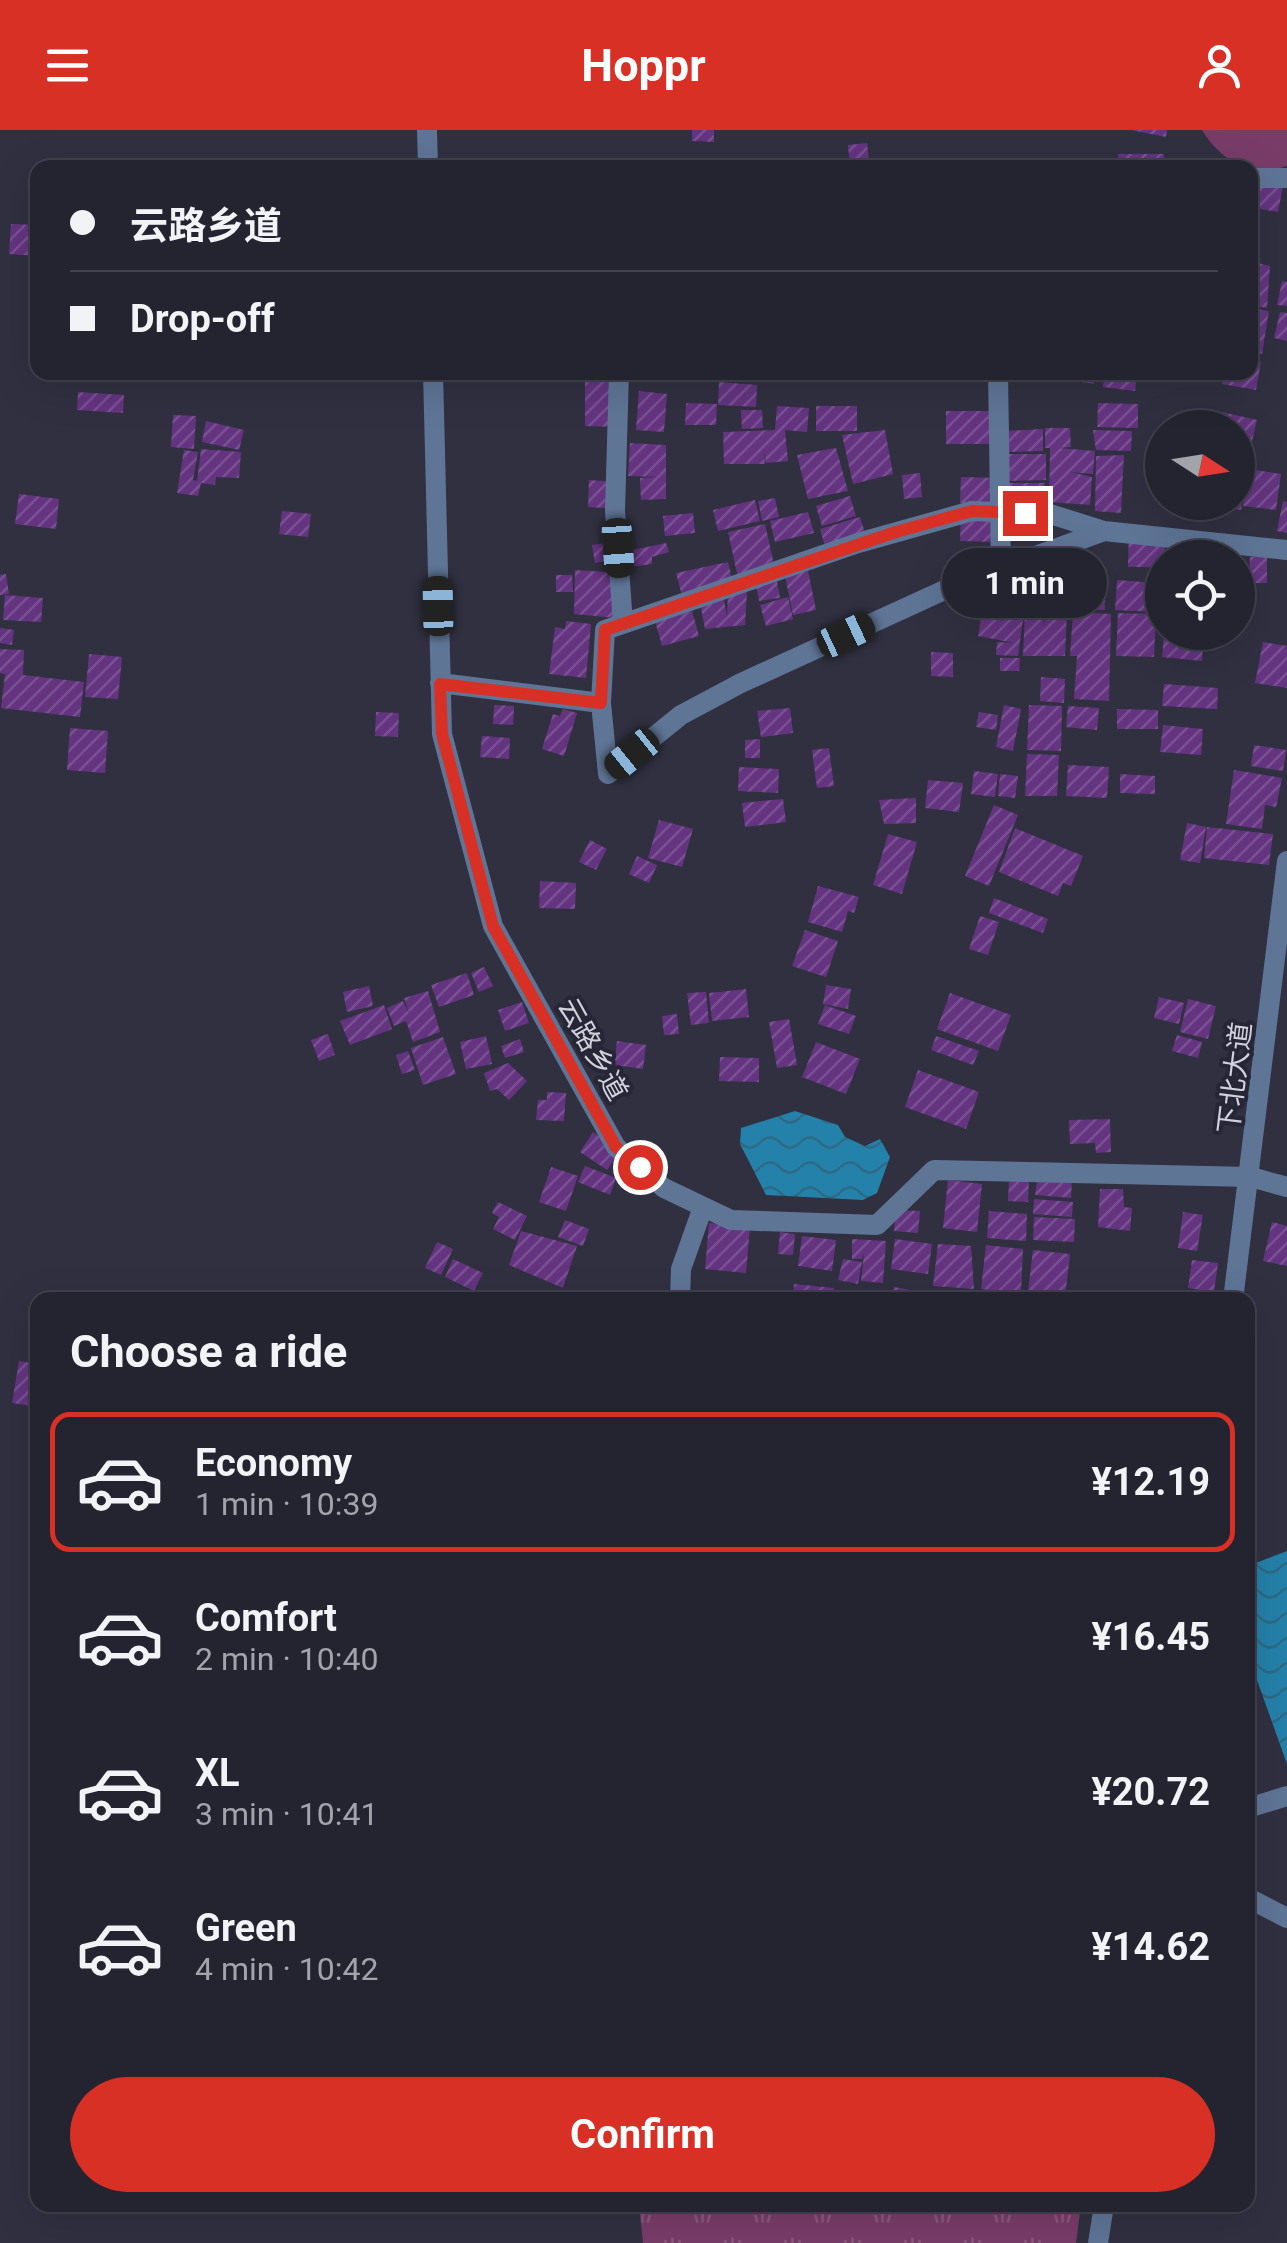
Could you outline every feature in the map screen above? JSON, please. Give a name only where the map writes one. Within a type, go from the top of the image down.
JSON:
[{"type":"street","points":[[427,130],[428,160]]},
{"type":"street","points":[[1258,178],[1287,178]]},
{"type":"street","name":"云路乡道","points":[[433,380],[442,734],[493,926],[616,1147],[664,1188],[731,1220],[876,1225],[934,1170],[1251,1178],[1287,1187]]},
{"type":"street","points":[[619,380],[615,511],[623,624]]},
{"type":"street","points":[[998,380],[1001,568]]},
{"type":"street","points":[[1104,531],[950,586],[741,683],[681,715],[608,774],[601,703],[605,630],[858,543],[972,511],[1050,514],[1104,531],[1287,550]]},
{"type":"street","points":[[440,684],[601,703]]},
{"type":"street","name":"下北大道","points":[[1234,1292],[1287,861]]},
{"type":"street","points":[[680,1292],[682,1268],[703,1207]]},
{"type":"street","points":[[1255,1806],[1287,1796]]},
{"type":"street","points":[[1255,1902],[1287,1918]]},
{"type":"street","points":[[1098,2243],[1103,2212]]},
{"type":"green space","points":[[1202,130],[1287,130],[1287,166],[1258,169],[1258,160],[1231,160]]},
{"type":"green space","points":[[640,2212],[1080,2212],[1076,2243],[643,2243]]},
{"type":"water","points":[[795,1111],[838,1125],[845,1137],[865,1146],[880,1139],[890,1157],[877,1193],[863,1200],[766,1195],[740,1144],[741,1128]]},
{"type":"water","points":[[1287,1551],[1287,1764],[1255,1675],[1255,1563]]},
{"type":"building","points":[[692,130],[714,130],[714,142],[692,141]]},
{"type":"building","points":[[1131,130],[1167,130],[1166,137]]},
{"type":"building","points":[[867,143],[869,160],[849,160],[848,145]]},
{"type":"building","points":[[1118,154],[1164,154],[1164,160],[1118,160]]},
{"type":"building","points":[[1283,186],[1278,212],[1258,208],[1258,187]]},
{"type":"building","points":[[11,224],[30,225],[30,255],[9,254]]},
{"type":"building","points":[[1258,263],[1270,266],[1267,308],[1258,306]]},
{"type":"building","points":[[1282,281],[1287,282],[1287,306],[1277,305]]},
{"type":"building","points":[[1258,309],[1269,311],[1262,354],[1258,353]]},
{"type":"building","points":[[1280,312],[1287,313],[1287,341],[1274,338]]},
{"type":"building","points":[[585,380],[621,380],[621,427],[585,426]]},
{"type":"building","points":[[1104,380],[1136,380],[1135,391],[1103,387]]},
{"type":"building","points":[[1223,380],[1258,380],[1256,390],[1222,384]]},
{"type":"building","points":[[719,382],[757,385],[756,407],[718,405]]},
{"type":"building","points":[[639,391],[667,394],[664,432],[636,430]]},
{"type":"building","points":[[78,392],[124,395],[123,413],[77,410]]},
{"type":"building","points":[[686,403],[717,404],[716,425],[685,425]]},
{"type":"building","points":[[1098,403],[1138,404],[1138,428],[1097,427]]},
{"type":"building","points":[[777,406],[809,408],[807,432],[785,430],[788,461],[766,463],[764,450],[765,464],[724,464],[723,432],[775,430]]},
{"type":"building","points":[[816,406],[857,406],[857,431],[816,431]]},
{"type":"building","points":[[741,410],[762,410],[763,428],[742,429]]},
{"type":"building","points":[[946,411],[996,411],[995,444],[946,444]]},
{"type":"building","points":[[173,415],[196,416],[194,449],[171,447]]},
{"type":"building","points":[[206,421],[244,430],[239,450],[202,442]]},
{"type":"building","points":[[1045,428],[1070,428],[1071,447],[1059,448],[1095,451],[1093,474],[1070,472],[1092,477],[1090,505],[1049,502],[1050,448],[1045,448]]},
{"type":"building","points":[[1043,429],[1043,451],[1006,452],[1006,431]]},
{"type":"building","points":[[885,430],[893,474],[853,484],[842,435]]},
{"type":"building","points":[[1093,430],[1132,431],[1131,451],[1096,450]]},
{"type":"building","points":[[630,443],[666,445],[666,499],[641,500],[640,478],[658,477],[628,476]]},
{"type":"building","points":[[836,448],[848,491],[808,499],[797,455]]},
{"type":"building","points":[[201,449],[241,452],[239,478],[216,477],[215,485],[201,483],[198,496],[177,493],[184,450],[198,452],[193,480],[197,481]]},
{"type":"building","points":[[1005,454],[1046,454],[1046,480],[1005,481]]},
{"type":"building","points":[[1124,455],[1121,513],[1095,511],[1096,456]]},
{"type":"building","points":[[1255,470],[1281,474],[1276,510],[1255,507]]},
{"type":"building","points":[[920,473],[922,497],[904,499],[902,475]]},
{"type":"building","points":[[961,477],[997,478],[996,505],[960,503]]},
{"type":"building","points":[[589,480],[619,482],[617,509],[588,507]]},
{"type":"building","points":[[1006,483],[1045,483],[1044,502],[1006,502]]},
{"type":"building","points":[[19,494],[59,499],[56,529],[15,524]]},
{"type":"building","points":[[850,496],[856,516],[822,526],[816,506]]},
{"type":"building","points":[[775,498],[779,517],[762,521],[758,501]]},
{"type":"building","points":[[755,500],[760,521],[718,531],[713,510]]},
{"type":"building","points":[[1283,501],[1287,502],[1287,533],[1277,531]]},
{"type":"building","points":[[282,511],[311,514],[308,537],[279,534]]},
{"type":"building","points":[[808,512],[814,533],[775,542],[770,521]]},
{"type":"building","points":[[693,513],[695,533],[665,536],[663,516]]},
{"type":"building","points":[[860,517],[867,539],[826,550],[820,529]]},
{"type":"building","points":[[961,517],[994,518],[993,542],[960,541]]},
{"type":"building","points":[[765,524],[775,569],[738,578],[728,532]]},
{"type":"building","points":[[1129,527],[1168,528],[1166,540],[1145,540],[1145,567],[1128,567]]},
{"type":"building","points":[[613,542],[615,559],[595,563],[592,545]]},
{"type":"building","points":[[666,543],[669,552],[652,557],[652,564],[630,567],[628,551]]},
{"type":"building","points":[[1255,557],[1267,557],[1267,583],[1255,583]]},
{"type":"building","points":[[728,562],[733,584],[682,596],[676,573]]},
{"type":"building","points":[[575,570],[620,573],[616,618],[574,614]]},
{"type":"building","points":[[808,571],[816,610],[793,615],[785,576]]},
{"type":"building","points":[[6,574],[9,594],[0,595],[0,575]]},
{"type":"building","points":[[556,575],[572,575],[573,592],[556,592]]},
{"type":"building","points":[[776,576],[780,598],[759,601],[755,579]]},
{"type":"building","points":[[1117,580],[1145,582],[1145,612],[1115,610]]},
{"type":"building","points":[[1104,581],[1105,610],[1079,610],[1078,582]]},
{"type":"building","points":[[1051,583],[1066,584],[1065,607],[1050,606]]},
{"type":"building","points":[[983,586],[1024,589],[1022,607],[982,605]]},
{"type":"building","points":[[728,591],[747,592],[745,625],[705,629],[699,598],[723,594],[727,617]]},
{"type":"building","points":[[5,595],[43,598],[41,622],[3,620]]},
{"type":"building","points":[[788,597],[793,619],[766,626],[760,605]]},
{"type":"building","points":[[692,611],[699,636],[662,646],[655,621]]},
{"type":"building","points":[[1045,611],[1067,612],[1065,656],[1023,656],[1025,612],[1043,612],[1044,628]]},
{"type":"building","points":[[982,612],[1023,620],[1018,656],[996,655],[997,642],[1014,643],[978,636]]},
{"type":"building","points":[[1073,612],[1111,614],[1109,701],[1074,699],[1077,656],[1070,656]]},
{"type":"building","points":[[1118,613],[1145,614],[1145,650],[1154,650],[1154,657],[1116,656]]},
{"type":"building","points":[[566,621],[591,624],[586,678],[549,674],[555,627],[565,629]]},
{"type":"building","points":[[0,628],[14,630],[12,645],[0,643]]},
{"type":"building","points":[[1263,642],[1287,646],[1287,688],[1255,683]]},
{"type":"building","points":[[0,649],[24,650],[23,675],[84,682],[80,717],[1,708],[5,674],[0,673]]},
{"type":"building","points":[[1163,650],[1202,650],[1202,661],[1162,657]]},
{"type":"building","points":[[931,652],[953,653],[953,677],[931,676]]},
{"type":"building","points":[[89,654],[122,657],[118,699],[85,697]]},
{"type":"building","points":[[1000,658],[1020,658],[1019,671],[1000,671]]},
{"type":"building","points":[[1041,677],[1065,679],[1064,703],[1040,701]]},
{"type":"building","points":[[1164,684],[1218,688],[1217,709],[1162,706]]},
{"type":"building","points":[[494,705],[514,706],[513,725],[493,724]]},
{"type":"building","points":[[1004,705],[1021,709],[1013,751],[996,747]]},
{"type":"building","points":[[1029,705],[1062,706],[1061,751],[1027,750]]},
{"type":"building","points":[[1068,706],[1099,708],[1097,730],[1066,727]]},
{"type":"building","points":[[790,708],[793,733],[761,737],[757,711]]},
{"type":"building","points":[[563,709],[577,713],[564,756],[542,749],[553,714],[560,716]]},
{"type":"building","points":[[1117,709],[1158,710],[1158,729],[1117,729]]},
{"type":"building","points":[[376,712],[399,713],[398,737],[375,736]]},
{"type":"building","points":[[979,712],[998,715],[996,730],[976,727]]},
{"type":"building","points":[[1163,725],[1203,729],[1201,755],[1160,752]]},
{"type":"building","points":[[70,728],[108,731],[105,773],[67,770]]},
{"type":"building","points":[[482,736],[510,738],[509,759],[480,757]]},
{"type":"building","points":[[760,739],[760,758],[745,758],[745,740]]},
{"type":"building","points":[[1254,745],[1286,750],[1283,771],[1251,766]]},
{"type":"building","points":[[829,748],[834,786],[817,788],[812,750]]},
{"type":"building","points":[[1027,754],[1059,755],[1057,796],[1025,796]]},
{"type":"building","points":[[1068,765],[1109,767],[1107,798],[1066,796]]},
{"type":"building","points":[[739,767],[779,769],[778,793],[738,791]]},
{"type":"building","points":[[1234,770],[1282,778],[1276,807],[1265,805],[1262,829],[1226,824]]},
{"type":"building","points":[[974,771],[998,774],[995,797],[971,794]]},
{"type":"building","points":[[1000,774],[1018,776],[1015,798],[998,796]]},
{"type":"building","points":[[1120,774],[1155,776],[1155,794],[1120,793]]},
{"type":"building","points":[[928,780],[963,783],[959,812],[925,808]]},
{"type":"building","points":[[916,798],[916,823],[884,824],[879,800]]},
{"type":"building","points":[[783,799],[786,822],[745,827],[742,803]]},
{"type":"building","points":[[994,805],[1018,815],[989,886],[965,876]]},
{"type":"building","points":[[659,820],[693,829],[682,867],[648,858]]},
{"type":"building","points":[[1187,823],[1206,827],[1200,863],[1180,860]]},
{"type":"building","points":[[1207,827],[1273,834],[1269,865],[1204,858]]},
{"type":"building","points":[[1015,828],[1083,856],[1071,886],[1063,883],[1058,896],[999,872]]},
{"type":"building","points":[[888,834],[917,842],[902,894],[873,885]]},
{"type":"building","points":[[590,840],[607,849],[596,870],[579,862]]},
{"type":"building","points":[[637,856],[657,865],[649,883],[629,874]]},
{"type":"building","points":[[540,881],[576,883],[575,909],[539,908]]},
{"type":"building","points":[[818,886],[859,897],[854,913],[848,911],[842,932],[808,922]]},
{"type":"building","points":[[994,898],[1048,919],[1043,933],[989,913]]},
{"type":"building","points":[[980,916],[999,922],[988,955],[969,949]]},
{"type":"building","points":[[805,930],[838,941],[826,977],[792,966]]},
{"type":"building","points":[[484,967],[493,986],[479,992],[471,973]]},
{"type":"building","points":[[467,973],[474,995],[439,1007],[431,985]]},
{"type":"building","points":[[826,985],[851,989],[848,1009],[823,1004]]},
{"type":"building","points":[[369,986],[373,1006],[347,1012],[343,992]]},
{"type":"building","points":[[746,989],[749,1017],[712,1021],[709,993]]},
{"type":"building","points":[[428,991],[440,1032],[413,1042],[406,1021],[394,1026],[387,1008],[403,1001],[409,1013],[404,998]]},
{"type":"building","points":[[706,992],[709,1023],[691,1025],[687,993]]},
{"type":"building","points":[[950,993],[1011,1015],[998,1051],[937,1029]]},
{"type":"building","points":[[1159,997],[1184,1003],[1179,1024],[1154,1018]]},
{"type":"building","points":[[1188,999],[1216,1006],[1208,1039],[1180,1032]]},
{"type":"building","points":[[522,1002],[529,1023],[505,1031],[498,1010]]},
{"type":"building","points":[[384,1005],[392,1029],[350,1045],[340,1021]]},
{"type":"building","points":[[825,1005],[856,1016],[849,1034],[818,1024]]},
{"type":"building","points":[[677,1014],[679,1034],[664,1035],[662,1016]]},
{"type":"building","points":[[789,1019],[797,1065],[777,1068],[769,1022]]},
{"type":"building","points":[[328,1034],[335,1055],[319,1061],[311,1040]]},
{"type":"building","points":[[1177,1035],[1202,1042],[1198,1058],[1172,1051]]},
{"type":"building","points":[[486,1036],[492,1064],[466,1069],[460,1042]]},
{"type":"building","points":[[936,1036],[979,1051],[973,1065],[931,1050]]},
{"type":"building","points":[[443,1037],[456,1074],[423,1085],[411,1048]]},
{"type":"building","points":[[520,1039],[524,1052],[505,1058],[501,1046]]},
{"type":"building","points":[[617,1041],[646,1045],[643,1069],[614,1065]]},
{"type":"building","points":[[816,1042],[860,1059],[846,1094],[802,1077]]},
{"type":"building","points":[[408,1051],[415,1070],[402,1074],[396,1055]]},
{"type":"building","points":[[720,1057],[759,1058],[759,1082],[719,1081]]},
{"type":"building","points":[[508,1063],[527,1081],[509,1100],[497,1089],[490,1091],[484,1073]]},
{"type":"building","points":[[918,1070],[979,1092],[966,1129],[905,1107]]},
{"type":"building","points":[[547,1092],[566,1093],[564,1121],[536,1120],[538,1100],[547,1100]]},
{"type":"building","points":[[1110,1119],[1111,1152],[1096,1153],[1095,1143],[1070,1144],[1069,1120]]},
{"type":"building","points":[[593,1132],[620,1151],[607,1170],[580,1152]]},
{"type":"building","points":[[585,1166],[616,1178],[610,1195],[578,1182]]},
{"type":"building","points":[[551,1167],[578,1176],[566,1211],[539,1202]]},
{"type":"building","points":[[1038,1176],[1072,1177],[1071,1198],[1035,1195]]},
{"type":"building","points":[[1009,1179],[1029,1180],[1028,1202],[1008,1201]]},
{"type":"building","points":[[948,1180],[982,1184],[977,1232],[943,1228]]},
{"type":"building","points":[[1100,1189],[1123,1189],[1124,1207],[1132,1208],[1130,1231],[1098,1227]]},
{"type":"building","points":[[1034,1199],[1073,1202],[1072,1217],[1033,1214]]},
{"type":"building","points":[[498,1202],[527,1216],[515,1240],[493,1229],[499,1217],[492,1213]]},
{"type":"building","points":[[896,1210],[920,1211],[918,1233],[894,1231]]},
{"type":"building","points":[[989,1211],[1027,1214],[1026,1241],[987,1238]]},
{"type":"building","points":[[1183,1212],[1203,1215],[1197,1251],[1178,1248]]},
{"type":"building","points":[[1034,1217],[1075,1219],[1074,1242],[1033,1240]]},
{"type":"building","points":[[565,1220],[589,1229],[583,1246],[558,1237]]},
{"type":"building","points":[[1272,1222],[1287,1226],[1287,1266],[1263,1261]]},
{"type":"building","points":[[709,1223],[750,1227],[746,1273],[705,1269]]},
{"type":"building","points":[[521,1231],[577,1246],[563,1288],[509,1265]]},
{"type":"building","points":[[780,1232],[795,1234],[793,1255],[778,1254]]},
{"type":"building","points":[[802,1236],[836,1240],[832,1271],[798,1266]]},
{"type":"building","points":[[852,1239],[886,1241],[883,1283],[861,1281],[864,1253],[862,1259],[852,1259]]},
{"type":"building","points":[[895,1239],[932,1244],[928,1274],[891,1269]]},
{"type":"building","points":[[437,1242],[453,1249],[441,1275],[425,1268]]},
{"type":"building","points":[[938,1244],[971,1246],[974,1289],[933,1286]]},
{"type":"building","points":[[986,1245],[1023,1249],[1021,1292],[981,1289]]},
{"type":"building","points":[[1033,1250],[1070,1254],[1066,1292],[1028,1292]]},
{"type":"building","points":[[453,1259],[483,1273],[474,1291],[445,1277]]},
{"type":"building","points":[[843,1259],[862,1262],[858,1284],[838,1280]]},
{"type":"building","points":[[1192,1260],[1218,1263],[1214,1292],[1188,1288]]},
{"type":"building","points":[[794,1284],[834,1288],[833,1292],[794,1292]]},
{"type":"building","points":[[894,1287],[920,1292],[893,1292]]},
{"type":"building","points":[[19,1361],[30,1363],[30,1406],[12,1403]]},
{"type":"route","points":[[640,1167],[616,1147],[493,926],[442,734],[440,684],[601,703],[605,630],[896,532],[972,511],[1025,513]]}]
